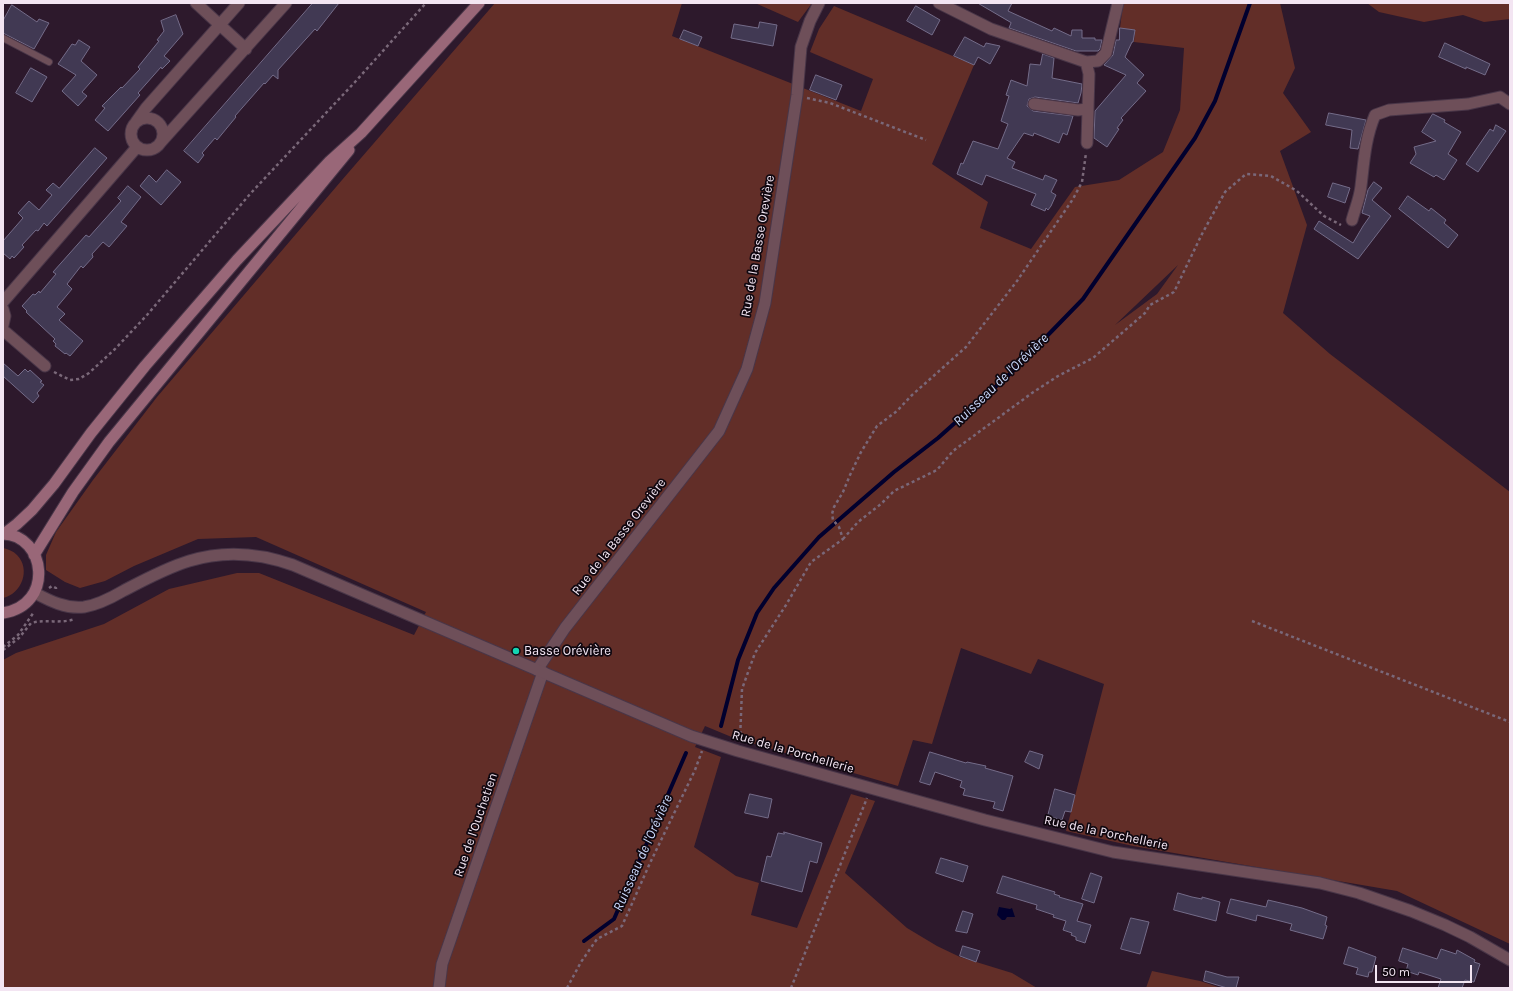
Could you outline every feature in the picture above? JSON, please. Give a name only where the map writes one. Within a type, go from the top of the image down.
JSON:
[{"type":"main road","points":[[3,534],[17,524],[32,510],[54,484],[91,433],[140,372],[237,260],[330,161],[361,133],[479,3]]},
{"type":"main road","points":[[34,555],[73,492],[109,442],[346,156],[361,133]]},
{"type":"main road","points":[[3,534],[13,536],[21,540],[29,548],[34,555],[39,571],[38,584],[35,593],[24,605],[12,612],[3,613]]},
{"type":"street","points":[[196,3],[246,49]]},
{"type":"street","points":[[239,3],[146,108],[131,129],[130,135],[132,142],[137,148],[144,151],[157,147],[286,3]]},
{"type":"street","name":"Rue de la Basse Orevière","points":[[540,671],[566,628],[719,431],[747,369],[766,303],[797,95],[801,47],[819,3]]},
{"type":"street","points":[[938,3],[991,29],[1086,62],[1098,61],[1106,53],[1118,3]]},
{"type":"street","points":[[1086,62],[1089,74],[1087,143]]},
{"type":"street","points":[[1352,220],[1361,188],[1363,156],[1370,126],[1375,115],[1389,110],[1468,104],[1500,97],[1510,104]]},
{"type":"street","points":[[1034,104],[1078,110],[1087,109]]},
{"type":"street","points":[[136,122],[146,118],[157,121],[163,131],[161,142]]},
{"type":"street","points":[[3,302],[137,148]]},
{"type":"street","points":[[3,309],[5,316],[3,325]]},
{"type":"street","points":[[3,330],[45,366]]},
{"type":"street","name":"Rue de la Porchellerie","points":[[35,593],[53,602],[66,606],[84,607],[107,599],[162,571],[190,560],[229,554],[257,555],[271,558],[293,565],[691,736],[738,751],[986,820],[1112,852],[1320,883],[1359,893],[1411,911],[1445,925],[1470,937],[1510,960]]},
{"type":"street","name":"Rue de l'Ouchetien","points":[[439,988],[442,964],[540,671]]},
{"type":"lane","points":[[3,38],[49,62]]},
{"type":"path","points":[[45,366],[62,377],[70,380],[79,379],[89,373],[115,349],[156,304],[250,194],[355,82],[426,3]]},
{"type":"path","points":[[797,95],[830,103],[926,140]]},
{"type":"path","points":[[843,539],[839,527],[833,520],[832,514],[834,507],[844,492],[861,452],[877,426],[897,411],[911,396],[966,347],[1017,281],[1073,200],[1082,182],[1087,143]]},
{"type":"path","points":[[738,751],[742,689],[755,652],[786,605],[811,562],[843,539],[858,522],[881,504],[894,491],[937,470],[953,451],[1032,393],[1058,376],[1093,358],[1145,313],[1150,305],[1174,292],[1202,234],[1225,192],[1246,174],[1271,176],[1297,191],[1324,216],[1342,225],[1352,220]]},
{"type":"path","points":[[3,647],[18,635],[35,611]]},
{"type":"path","points":[[3,650],[19,638],[30,623],[38,621],[65,622],[78,618]]},
{"type":"path","points":[[1252,621],[1510,722]]},
{"type":"path","points":[[567,988],[581,962],[597,940],[622,926],[650,863],[695,770],[703,748]]},
{"type":"path","points":[[791,988],[871,788]]},
{"type":"shaded area","points":[[495,3],[682,3],[672,36],[861,111],[873,79],[810,52],[819,29],[834,6],[974,65],[932,164],[988,202],[980,228],[1031,249],[1075,187],[1119,180],[1163,152],[1180,110],[1184,48],[1134,42],[1135,30],[1120,28],[1123,3],[1280,3],[1295,68],[1283,93],[1311,132],[1280,151],[1307,225],[1283,313],[1330,354],[1510,492],[1510,944],[1397,891],[1133,846],[1066,831],[1104,684],[1038,659],[1031,674],[961,648],[932,744],[913,740],[898,786],[734,738],[705,726],[695,747],[721,757],[694,847],[736,876],[759,883],[751,915],[797,928],[851,794],[875,801],[845,873],[907,928],[937,946],[960,957],[1012,973],[1037,988],[3,988],[3,660],[16,653],[104,624],[169,589],[237,573],[259,573],[414,635],[426,612],[256,537],[198,539],[134,566],[105,581],[80,588],[65,582],[46,570],[46,555],[56,532],[93,480],[157,397]],"holes":[[[1178,265],[1157,294],[1115,325]]]},
{"type":"shaded area","points":[[755,3],[812,3],[798,22]]},
{"type":"shaded area","points":[[1367,3],[1510,3],[1510,19],[1484,22],[1463,15],[1424,22],[1379,12]]},
{"type":"shaded area","points":[[3,548],[14,552],[17,555],[21,561],[24,574],[15,592],[10,596],[3,598]]},
{"type":"shaded area","points":[[999,907],[1012,908],[1015,917],[1007,917],[1005,920],[1002,920],[997,915]]},
{"type":"shaded area","points":[[1152,971],[1200,981],[1221,988],[1146,988]]},
{"type":"building","points":[[313,3],[339,3],[317,31],[315,29],[278,70],[278,79],[273,75],[265,84],[264,83],[235,116],[236,117],[217,140],[215,138],[202,153],[204,155],[198,163],[184,151]]},
{"type":"building","points":[[978,3],[1012,3],[1008,11],[1052,31],[1054,28],[1071,36],[1072,30],[1082,30],[1082,38],[1095,38],[1095,40],[1102,40],[1100,49],[1098,51],[1076,51],[1009,28],[1011,23]]},
{"type":"building","points":[[12,5],[37,22],[39,19],[49,23],[34,49],[3,33],[3,21]]},
{"type":"building","points":[[916,6],[940,20],[932,35],[907,21]]},
{"type":"building","points":[[176,15],[183,34],[164,56],[170,61],[162,69],[161,67],[138,93],[140,95],[108,131],[95,120],[105,108],[102,106],[140,69],[138,67],[159,41],[157,40],[164,31],[161,21]]},
{"type":"building","points":[[760,22],[777,25],[773,46],[731,38],[734,24],[758,28]]},
{"type":"building","points":[[1120,28],[1135,30],[1133,42],[1125,57],[1144,75],[1137,83],[1146,91],[1121,118],[1123,120],[1117,128],[1119,129],[1107,147],[1094,138],[1095,111],[1126,75],[1104,65],[1113,55],[1116,40],[1119,40]]},
{"type":"building","points":[[684,30],[702,37],[698,46],[680,39]]},
{"type":"building","points":[[965,37],[984,47],[986,43],[1000,46],[990,64],[978,57],[974,65],[954,56]]},
{"type":"building","points":[[79,40],[90,47],[81,61],[97,75],[82,92],[87,96],[78,106],[62,91],[76,75],[58,64],[72,44],[75,45]]},
{"type":"building","points":[[1445,43],[1490,64],[1485,75],[1466,67],[1466,69],[1439,57]]},
{"type":"building","points":[[1043,54],[1054,58],[1052,78],[1082,84],[1078,103],[1035,97],[1029,99],[1027,106],[1033,111],[1073,116],[1067,135],[1063,133],[1059,143],[1034,133],[1033,136],[1024,133],[1007,158],[1015,162],[1012,168],[1043,180],[1045,175],[1057,180],[1051,192],[1056,195],[1051,206],[1048,210],[1046,208],[1045,211],[1031,205],[1036,194],[986,175],[982,185],[957,174],[973,141],[998,149],[1008,124],[1001,121],[1009,96],[1006,95],[1011,80],[1027,86],[1030,64],[1040,65]]},
{"type":"building","points":[[31,68],[47,77],[32,102],[16,93]]},
{"type":"building","points":[[816,75],[842,85],[836,100],[810,90]]},
{"type":"building","points":[[1329,113],[1366,120],[1358,149],[1350,148],[1352,130],[1326,125]]},
{"type":"building","points":[[1433,114],[1445,120],[1444,122],[1461,132],[1448,154],[1457,160],[1444,180],[1436,175],[1434,177],[1410,163],[1416,154],[1414,147],[1436,141],[1422,132]]},
{"type":"building","points":[[1496,125],[1506,131],[1478,172],[1466,164],[1490,129],[1493,131]]},
{"type":"building","points":[[95,148],[107,158],[47,226],[44,223],[38,231],[36,230],[22,245],[24,247],[14,258],[12,256],[10,259],[3,253],[3,241],[23,218],[18,213],[29,201],[39,210],[52,195],[46,190],[53,183],[59,188]]},
{"type":"building","points":[[167,170],[181,182],[161,205],[140,186],[149,175],[156,182]]},
{"type":"building","points":[[1374,182],[1382,188],[1372,200],[1391,216],[1358,259],[1314,229],[1319,221],[1353,243],[1370,216],[1362,213],[1368,190]]},
{"type":"building","points":[[1333,183],[1350,188],[1345,203],[1328,197]]},
{"type":"building","points":[[128,186],[141,197],[121,222],[127,226],[109,247],[103,242],[92,254],[93,257],[83,268],[81,266],[67,284],[72,289],[57,307],[65,314],[59,320],[83,341],[70,356],[55,346],[56,344],[53,341],[55,339],[26,312],[27,311],[22,306],[33,294],[35,295],[39,291],[40,293],[56,274],[53,272],[86,235],[89,237],[121,201],[118,198]]},
{"type":"building","points":[[1408,196],[1429,211],[1431,208],[1446,220],[1444,223],[1458,235],[1448,248],[1399,209]]},
{"type":"building","points":[[3,363],[18,376],[25,369],[28,372],[30,370],[42,381],[40,382],[44,385],[37,393],[39,396],[33,403],[3,376]]},
{"type":"building","points":[[1030,751],[1043,755],[1039,769],[1025,762]]},
{"type":"building","points":[[930,752],[966,763],[986,766],[985,768],[1013,776],[1003,811],[993,808],[995,802],[963,795],[965,789],[960,787],[962,781],[935,772],[930,785],[920,782]]},
{"type":"building","points":[[1055,789],[1075,795],[1071,812],[1065,811],[1062,820],[1048,816]]},
{"type":"building","points":[[750,794],[772,799],[768,818],[745,813]]},
{"type":"building","points":[[784,832],[822,843],[817,863],[810,861],[802,892],[761,881],[767,856],[771,857],[778,833],[784,834]]},
{"type":"building","points":[[941,858],[968,866],[963,882],[936,873]]},
{"type":"building","points":[[1091,873],[1102,877],[1094,903],[1082,899]]},
{"type":"building","points":[[1003,876],[1055,892],[1054,894],[1060,896],[1059,897],[1083,904],[1077,921],[1091,925],[1085,943],[1076,940],[1076,937],[1071,935],[1072,933],[1063,930],[1066,921],[1036,909],[1037,905],[997,893]]},
{"type":"building","points":[[1178,893],[1220,902],[1216,921],[1174,910]]},
{"type":"building","points":[[1231,899],[1266,907],[1268,900],[1302,908],[1327,917],[1325,925],[1327,926],[1323,939],[1290,930],[1292,924],[1257,915],[1256,921],[1227,913]]},
{"type":"building","points":[[963,911],[973,914],[967,933],[956,931]]},
{"type":"building","points":[[1131,918],[1149,922],[1140,954],[1121,949]]},
{"type":"building","points":[[963,946],[980,951],[976,962],[960,956]]},
{"type":"building","points":[[1349,947],[1376,957],[1372,972],[1369,972],[1368,977],[1356,974],[1358,968],[1344,964]]},
{"type":"building","points":[[1403,948],[1437,959],[1441,949],[1456,954],[1457,950],[1475,960],[1474,962],[1480,964],[1474,982],[1465,980],[1462,988],[1438,988],[1441,979],[1419,972],[1418,975],[1406,971],[1408,964],[1399,961]]},
{"type":"building","points":[[1206,971],[1227,977],[1239,977],[1236,988],[1227,988],[1204,981]]},
{"type":"waterway","name":"Ruisseau de l'Orévière","points":[[721,726],[738,660],[757,613],[774,588],[819,537],[894,472],[938,438],[1011,373],[1083,299],[1195,138],[1215,101],[1250,3]]},
{"type":"waterway","name":"Ruisseau de l'Orévière","points":[[584,941],[614,919],[686,753]]},
{"type":"place","name":"Basse Orévière","points":[[516,651]]}]
